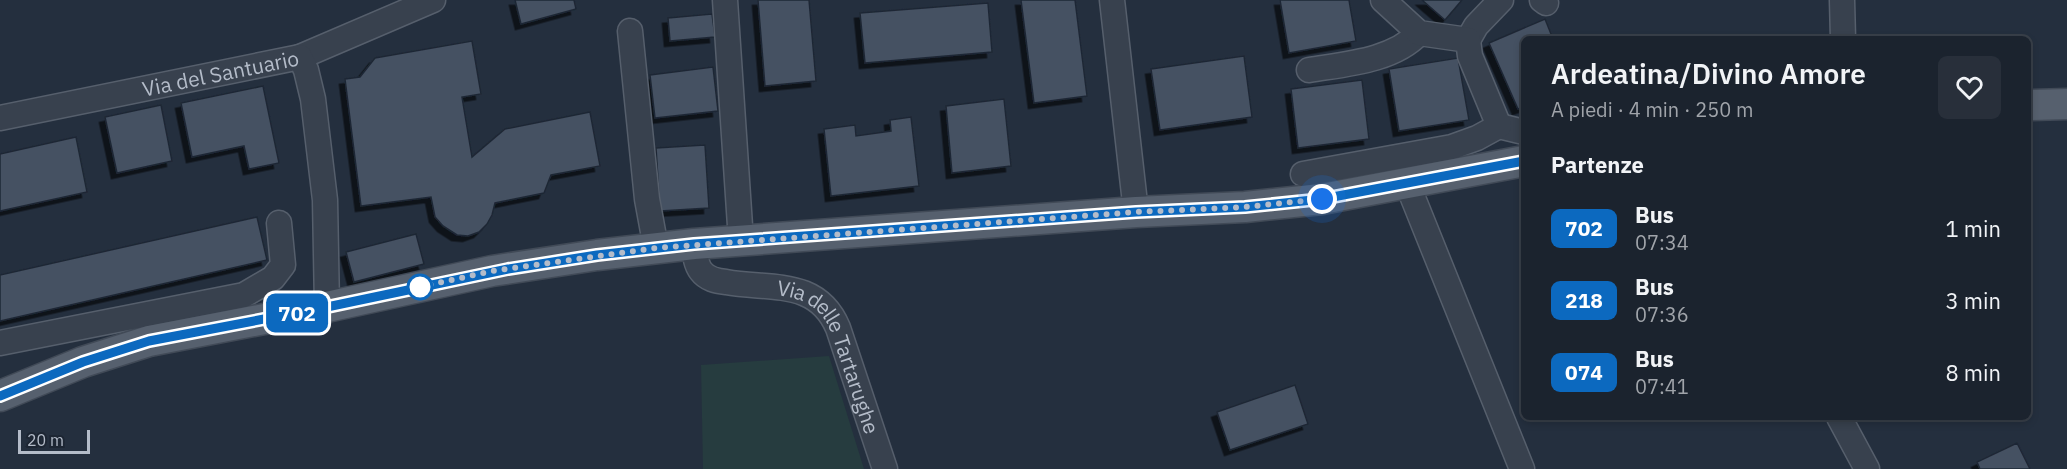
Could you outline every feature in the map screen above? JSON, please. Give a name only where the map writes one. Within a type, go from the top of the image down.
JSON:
[{"type":"main road","points":[[2031,105],[2067,104]]},
{"type":"main road","points":[[0,396],[76,364],[141,343],[327,307],[492,271],[694,244],[1136,212],[1245,207],[1322,199],[1521,162]]},
{"type":"street","points":[[300,57],[433,0]]},
{"type":"street","points":[[725,0],[741,241]]},
{"type":"street","points":[[1383,0],[1419,33],[1468,40]]},
{"type":"street","points":[[1499,126],[1470,56],[1468,40],[1476,26],[1501,0]]},
{"type":"street","points":[[1842,0],[1843,36]]},
{"type":"street","points":[[1118,14],[1136,212]]},
{"type":"street","points":[[630,31],[647,199],[656,248]]},
{"type":"street","points":[[1309,70],[1382,55],[1404,46],[1419,33]]},
{"type":"street","name":"Via del Santuario","points":[[0,118],[300,57],[306,70],[313,99],[325,200],[327,307]]},
{"type":"street","points":[[1303,174],[1452,147],[1477,138],[1499,126],[1521,131]]},
{"type":"street","points":[[1407,183],[1522,469]]},
{"type":"street","points":[[0,343],[244,295],[273,278],[283,265],[279,223]]},
{"type":"street","name":"Via delle Tartarughe","points":[[694,244],[696,263],[700,270],[712,279],[736,284],[795,290],[812,296],[826,307],[838,328],[885,469]]},
{"type":"street","points":[[1841,420],[1867,469]]},
{"type":"green space","points":[[829,356],[864,469],[703,469],[701,365]]},
{"type":"building","points":[[515,0],[574,0],[576,9],[521,24]]},
{"type":"building","points":[[758,0],[809,0],[816,81],[765,86]]},
{"type":"building","points":[[1021,0],[1075,0],[1087,96],[1034,103]]},
{"type":"building","points":[[1280,0],[1349,0],[1356,41],[1289,53]]},
{"type":"building","points":[[1422,0],[1462,0],[1445,20]]},
{"type":"building","points":[[988,3],[992,52],[865,63],[860,13]]},
{"type":"building","points":[[712,14],[715,37],[670,41],[668,18]]},
{"type":"building","points":[[1545,19],[1552,36],[1521,36],[1521,108],[1518,109],[1489,43]]},
{"type":"building","points":[[472,41],[481,94],[462,97],[472,157],[505,129],[590,112],[600,166],[551,175],[544,193],[495,203],[487,224],[479,232],[468,236],[457,235],[443,226],[435,217],[431,197],[361,206],[345,79],[360,77],[375,58]]},
{"type":"building","points":[[1244,56],[1252,117],[1160,130],[1151,69]]},
{"type":"building","points":[[1458,58],[1469,120],[1399,131],[1389,69]]},
{"type":"building","points":[[713,67],[718,111],[655,118],[650,75]]},
{"type":"building","points":[[1362,80],[1369,139],[1298,148],[1291,89]]},
{"type":"building","points":[[263,86],[279,163],[249,169],[244,146],[192,157],[181,103]]},
{"type":"building","points":[[1004,99],[1011,166],[952,173],[946,106]]},
{"type":"building","points":[[161,105],[172,161],[117,173],[105,117]]},
{"type":"building","points":[[911,117],[919,186],[831,196],[824,129],[855,125],[856,136],[891,131],[890,120]]},
{"type":"building","points":[[76,137],[87,192],[0,211],[0,154]]},
{"type":"building","points":[[705,145],[709,208],[660,211],[656,148]]},
{"type":"building","points":[[257,217],[267,260],[0,321],[0,275]]},
{"type":"building","points":[[416,234],[424,264],[354,282],[346,252]]},
{"type":"building","points":[[1295,385],[1308,424],[1230,450],[1217,412]]},
{"type":"building","points":[[2017,443],[2030,469],[1980,469],[1977,462]]},
{"type":"bus line","name":"702","points":[[0,396],[83,362],[149,341],[327,307],[492,271],[597,255],[694,244],[1136,212],[1245,207],[1322,199],[1521,162]]},
{"type":"route","points":[[420,287],[492,271],[597,255],[694,244],[1136,212],[1245,207],[1322,199]]}]
